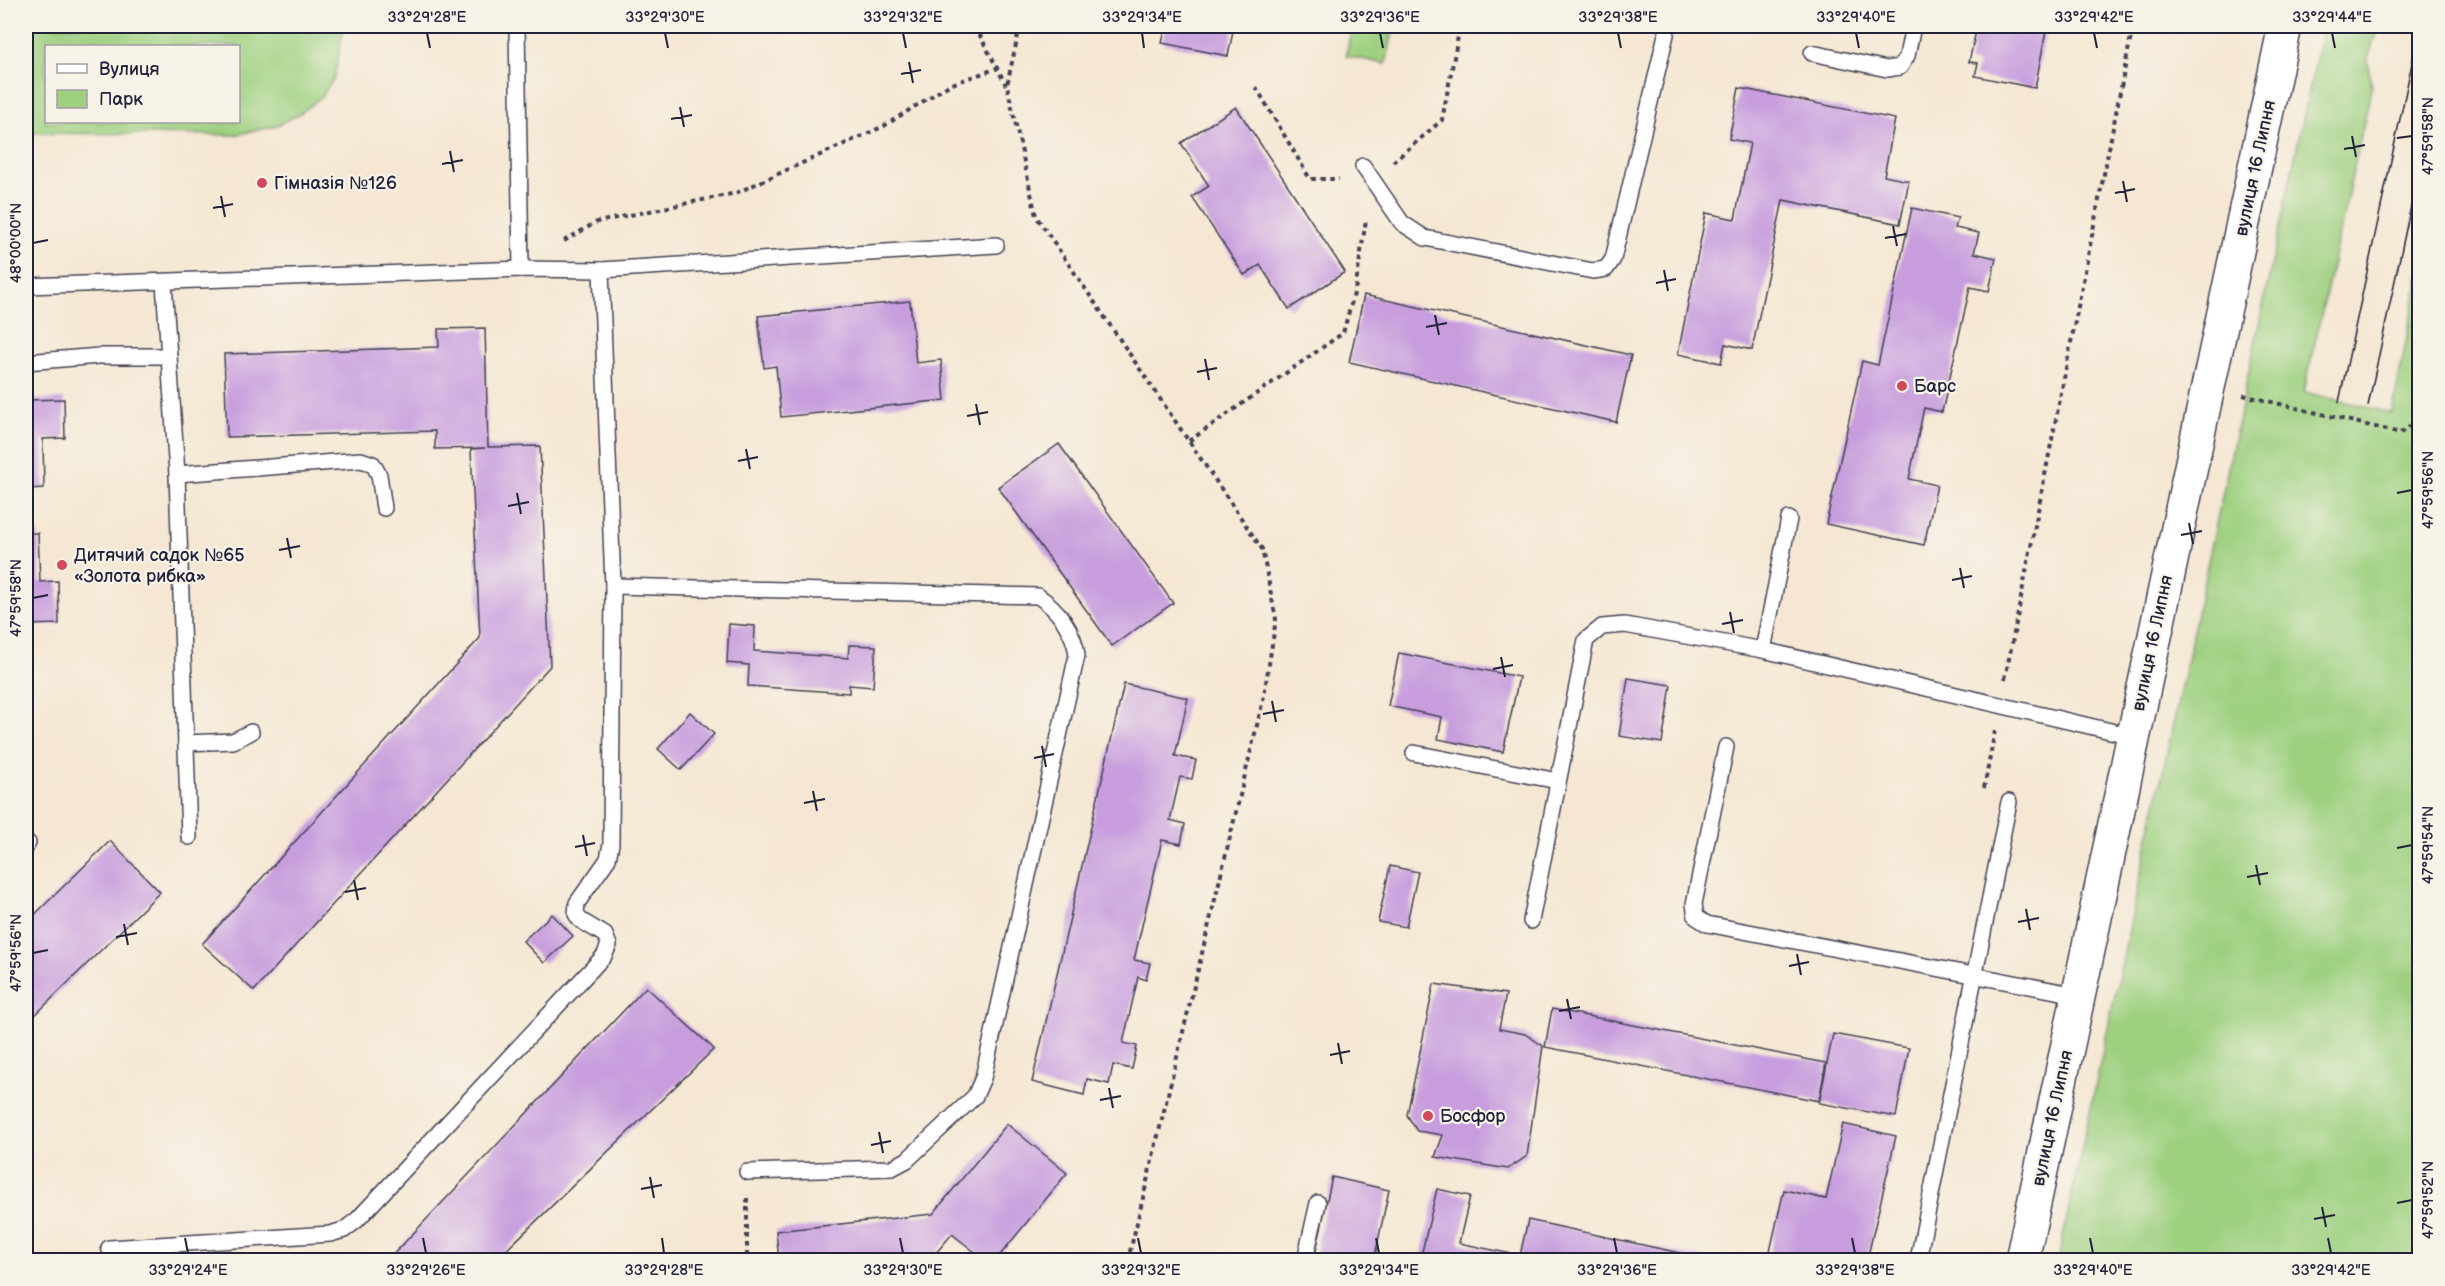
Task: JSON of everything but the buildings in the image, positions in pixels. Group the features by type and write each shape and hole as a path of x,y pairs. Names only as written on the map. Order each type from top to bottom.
{"street":[{"name":"вулиця 16 Липня","path":"2022,1260 2285,26"}],"lane":[{"path":"517,26 521,269"},
{"path":"1363,166 1401,223 1425,238 1593,271 1606,270 1613,259 1668,26"},
{"path":"1812,53 1887,69 1900,67 1907,56 1913,26"},
{"path":"26,286 521,269 602,270 996,245"},
{"path":"109,1248 330,1234 344,1230 357,1220 604,956 609,945 605,935 580,920 576,914 577,903 608,859 611,844 613,586 602,270"},
{"path":"164,283 177,474 189,837"},
{"path":"26,362 99,356 169,356"},
{"path":"177,474 361,460 373,464 379,476 384,508"},
{"path":"1763,650 1789,519"},
{"path":"613,586 1038,596 1052,605 1075,639 1077,654 983,1078 975,1096 907,1160 892,1167 747,1172"},
{"path":"1531,921 1586,640 1602,627 1625,625 1763,650 2133,735"},
{"path":"186,743 233,741 250,732"},
{"path":"1726,747 1694,904 1696,917 1707,924 2077,995"},
{"path":"1414,753 1558,781"},
{"path":"1918,1260 1972,975 2009,802"},
{"path":"1305,1260 1318,1203"}],"path":[{"path":"975,26 1006,85 1036,216 1262,549 1276,619 1264,696 1128,1260"},
{"path":"1006,85 1020,26"},
{"path":"1189,441 1343,333 1355,290 1373,180 1442,120 1460,26"},
{"path":"1982,796 2133,26"},
{"path":"543,269 554,247 597,222 736,193 884,126 950,85 998,68"},
{"path":"1256,87 1310,179 1373,180"},
{"path":"2208,385 2300,411 2400,433 2420,420"},
{"path":"747,1172 747,1260"}],"green space":[{"path":"26,26 342,26 343,32 334,79 321,97 299,114 276,126 234,135 26,133"},
{"path":"1352,26 1394,26 1386,64 1346,56"},
{"path":"2323,26 2379,26 2367,60 2372,86 2304,392 2392,413 2419,276 2419,1260 2058,1260"}],"tram line":[{"path":"2339,402 2420,26"},
{"path":"2368,406 2420,164"}],"place":[{"name":"Гімназія №126","path":"262,183"},
{"name":"Барс","path":"1902,386"},
{"name":"Дитячий садок №65 «Золота рибка»","path":"62,565"},
{"name":"Босфор","path":"1428,1116"}]}
